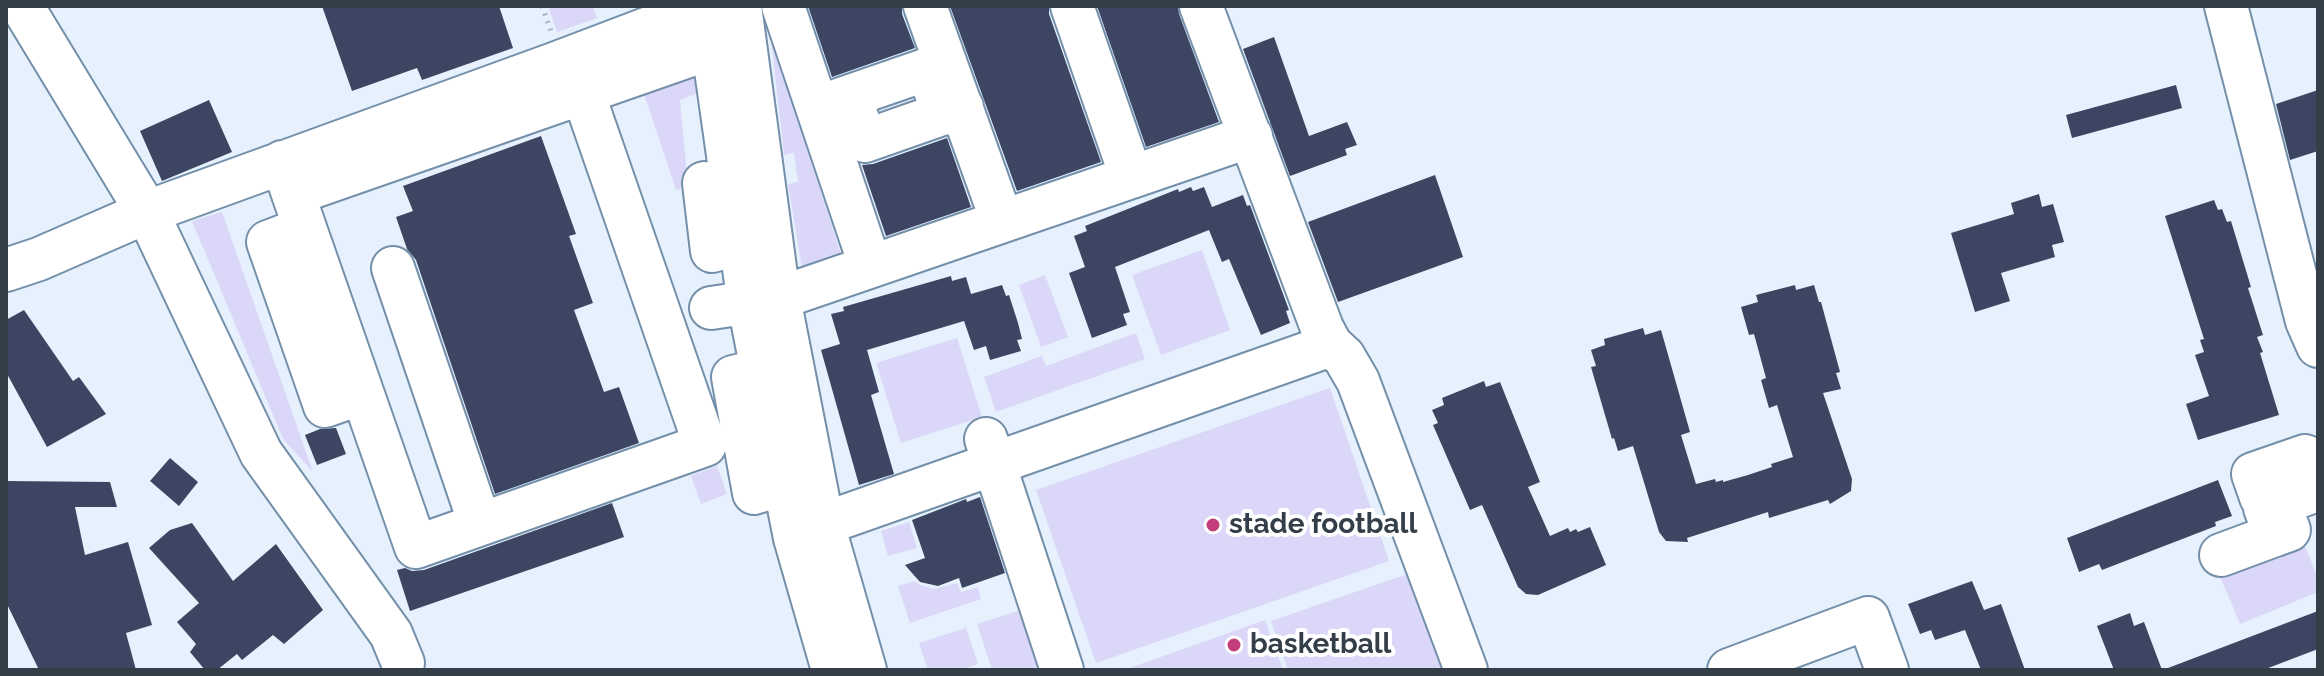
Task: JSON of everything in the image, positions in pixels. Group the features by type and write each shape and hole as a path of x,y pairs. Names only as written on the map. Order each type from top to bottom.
{"street":[{"path":"22,6 147,212 261,453 391,634 396,668"},
{"path":"362,393 325,406 268,242 293,195 707,6 746,303 784,484 841,586 865,670"},
{"path":"740,6 746,303 809,531 833,670"},
{"path":"783,6 834,102 865,141 953,111"},
{"path":"925,6 953,111 1002,221"},
{"path":"1072,6 1131,176"},
{"path":"1201,6 1322,328 1358,381 1466,670"},
{"path":"2226,6 2307,321 2318,346"},
{"path":"6,270 147,212 293,195 697,53"},
{"path":"323,281 343,274 413,478 368,466 399,553 705,445 642,265 667,256 625,137 601,145 583,93"},
{"path":"834,102 870,265"},
{"path":"746,303 870,265 1251,136"},
{"path":"293,195 390,472"},
{"path":"393,268 480,524"},
{"path":"809,531 922,490 913,466 990,451 1038,418 1048,446 1115,422 1105,395 1226,354 1235,381 1331,345"},
{"path":"990,451 1062,670"},
{"path":"2221,555 2279,500"},
{"path":"841,586 862,578 890,670"},
{"path":"1729,670 1820,654 1868,618 1887,670"}],"shaded area":[{"path":"593,6 597,18 557,32 549,9"},
{"path":"771,38 841,254 802,268 788,184 798,182 794,153 784,155"},
{"path":"696,75 698,93 680,100 688,186 676,190 644,94"},
{"path":"222,212 313,472 283,439 192,221"},
{"path":"1202,250 1230,330 1161,355 1132,275"},
{"path":"1045,275 1068,337 1041,347 1019,285"},
{"path":"1136,333 1145,359 996,412 984,377 1042,356 1046,366"},
{"path":"957,338 982,417 901,443 876,363"},
{"name":"stade football","path":"1330,388 1389,561 1096,663 1036,490"},
{"path":"717,466 727,494 701,504 691,476"},
{"path":"909,522 917,548 888,556 881,531"},
{"path":"2303,542 2318,578 2318,592 2240,624 2220,576"},
{"path":"1410,573 1451,670 1288,670 1271,621"},
{"path":"915,581 934,589 957,583 961,592 978,587 981,599 910,623 898,586"},
{"path":"1024,609 1042,665 1026,670 992,670 977,624"},
{"name":"basketball","path":"1265,620 1283,670 1124,670"},
{"path":"966,628 978,664 960,670 928,670 919,643"}],"building":[{"path":"322,6 499,6 513,48 422,80 417,68 352,91"},
{"path":"808,6 902,6 915,48 832,77"},
{"path":"950,6 1049,6 1049,14 1101,162 1017,191"},
{"path":"1097,6 1178,6 1219,122 1146,147"},
{"path":"1274,37 1309,136 1347,122 1357,145 1345,149 1347,155 1290,176 1243,49"},
{"path":"2176,85 2182,108 2072,138 2066,115"},
{"path":"2318,90 2318,151 2290,160 2276,104"},
{"path":"209,100 232,152 162,181 140,131"},
{"path":"541,136 576,234 569,236 593,303 574,310 604,392 619,387 639,443 495,494 416,260 407,249 396,217 413,211 403,186"},
{"path":"947,138 971,207 886,236 862,165"},
{"path":"1435,175 1463,257 1338,302 1308,222"},
{"path":"1191,187 1193,191 1204,187 1212,207 1243,195 1247,206 1250,205 1289,310 1286,311 1290,323 1261,335 1229,259 1222,262 1209,230 1115,267 1130,312 1123,314 1127,325 1092,338 1069,273 1085,267 1074,236 1087,231 1085,226 1178,189 1179,192"},
{"path":"2039,194 2042,207 2053,204 2064,242 2052,245 2055,257 2001,273 2010,301 1975,312 1951,233 2014,214 2011,203"},
{"path":"2214,200 2227,222 2231,221 2251,287 2248,288 2263,335 2257,337 2263,352 2260,353 2279,415 2198,440 2186,404 2209,396 2195,355 2204,352 2200,340 2204,339 2165,216"},
{"path":"951,276 952,281 966,277 971,294 1002,285 1006,296 1009,295 1018,323 1022,339 1017,340 1021,351 990,360 986,346 974,350 964,321 867,350 879,392 871,395 894,474 859,485 821,350 840,344 831,314 844,311 843,307"},
{"path":"1795,285 1796,290 1814,285 1821,302 1840,372 1836,373 1841,389 1823,393 1852,479 1851,491 1830,504 1828,500 1769,518 1768,512 1687,538 1688,542 1666,541 1659,532 1633,446 1618,451 1612,439 1591,367 1596,366 1591,350 1605,345 1604,339 1643,328 1645,335 1661,330 1690,432 1681,435 1696,484 1715,479 1716,482 1723,482 1748,475 1793,457 1777,405 1769,408 1761,380 1766,378 1754,334 1749,335 1741,307 1758,302 1756,295"},
{"path":"24,310 73,381 79,377 106,414 47,447 6,372 6,320"},
{"path":"1484,381 1486,387 1500,382 1540,482 1528,487 1550,536 1568,528 1570,532 1576,529 1578,532 1590,527 1606,565 1538,595 1526,594 1518,587 1482,505 1470,510 1433,425 1438,423 1432,410 1444,405 1442,398"},
{"path":"336,428 346,454 317,465 305,435 320,429"},
{"path":"170,458 198,482 179,506 150,481"},
{"path":"2218,480 2232,516 2215,522 2216,526 2102,570 2099,564 2079,572 2067,538"},
{"path":"6,481 110,482 117,507 75,507 85,555 128,542 152,625 126,633 136,670 39,670 6,602"},
{"path":"980,497 1005,573 962,588 959,578 938,586 920,582 905,565 925,558 912,520 966,499 967,502"},
{"path":"612,503 624,537 410,611 397,570 424,570"},
{"path":"192,523 233,581 276,544 323,610 284,644 273,635 242,660 237,654 217,670 205,670 190,652 196,644 177,622 199,603 149,548 170,530"},
{"path":"1972,581 1984,610 2001,604 2025,670 1981,670 1965,630 1935,640 1931,630 1920,634 1908,604"},
{"path":"2318,611 2318,649 2263,670 2168,668"},
{"path":"2130,613 2134,626 2144,622 2162,670 2114,670 2097,626"}],"place":[{"name":"stade football","path":"1213,525"},
{"name":"basketball","path":"1234,645"}]}
